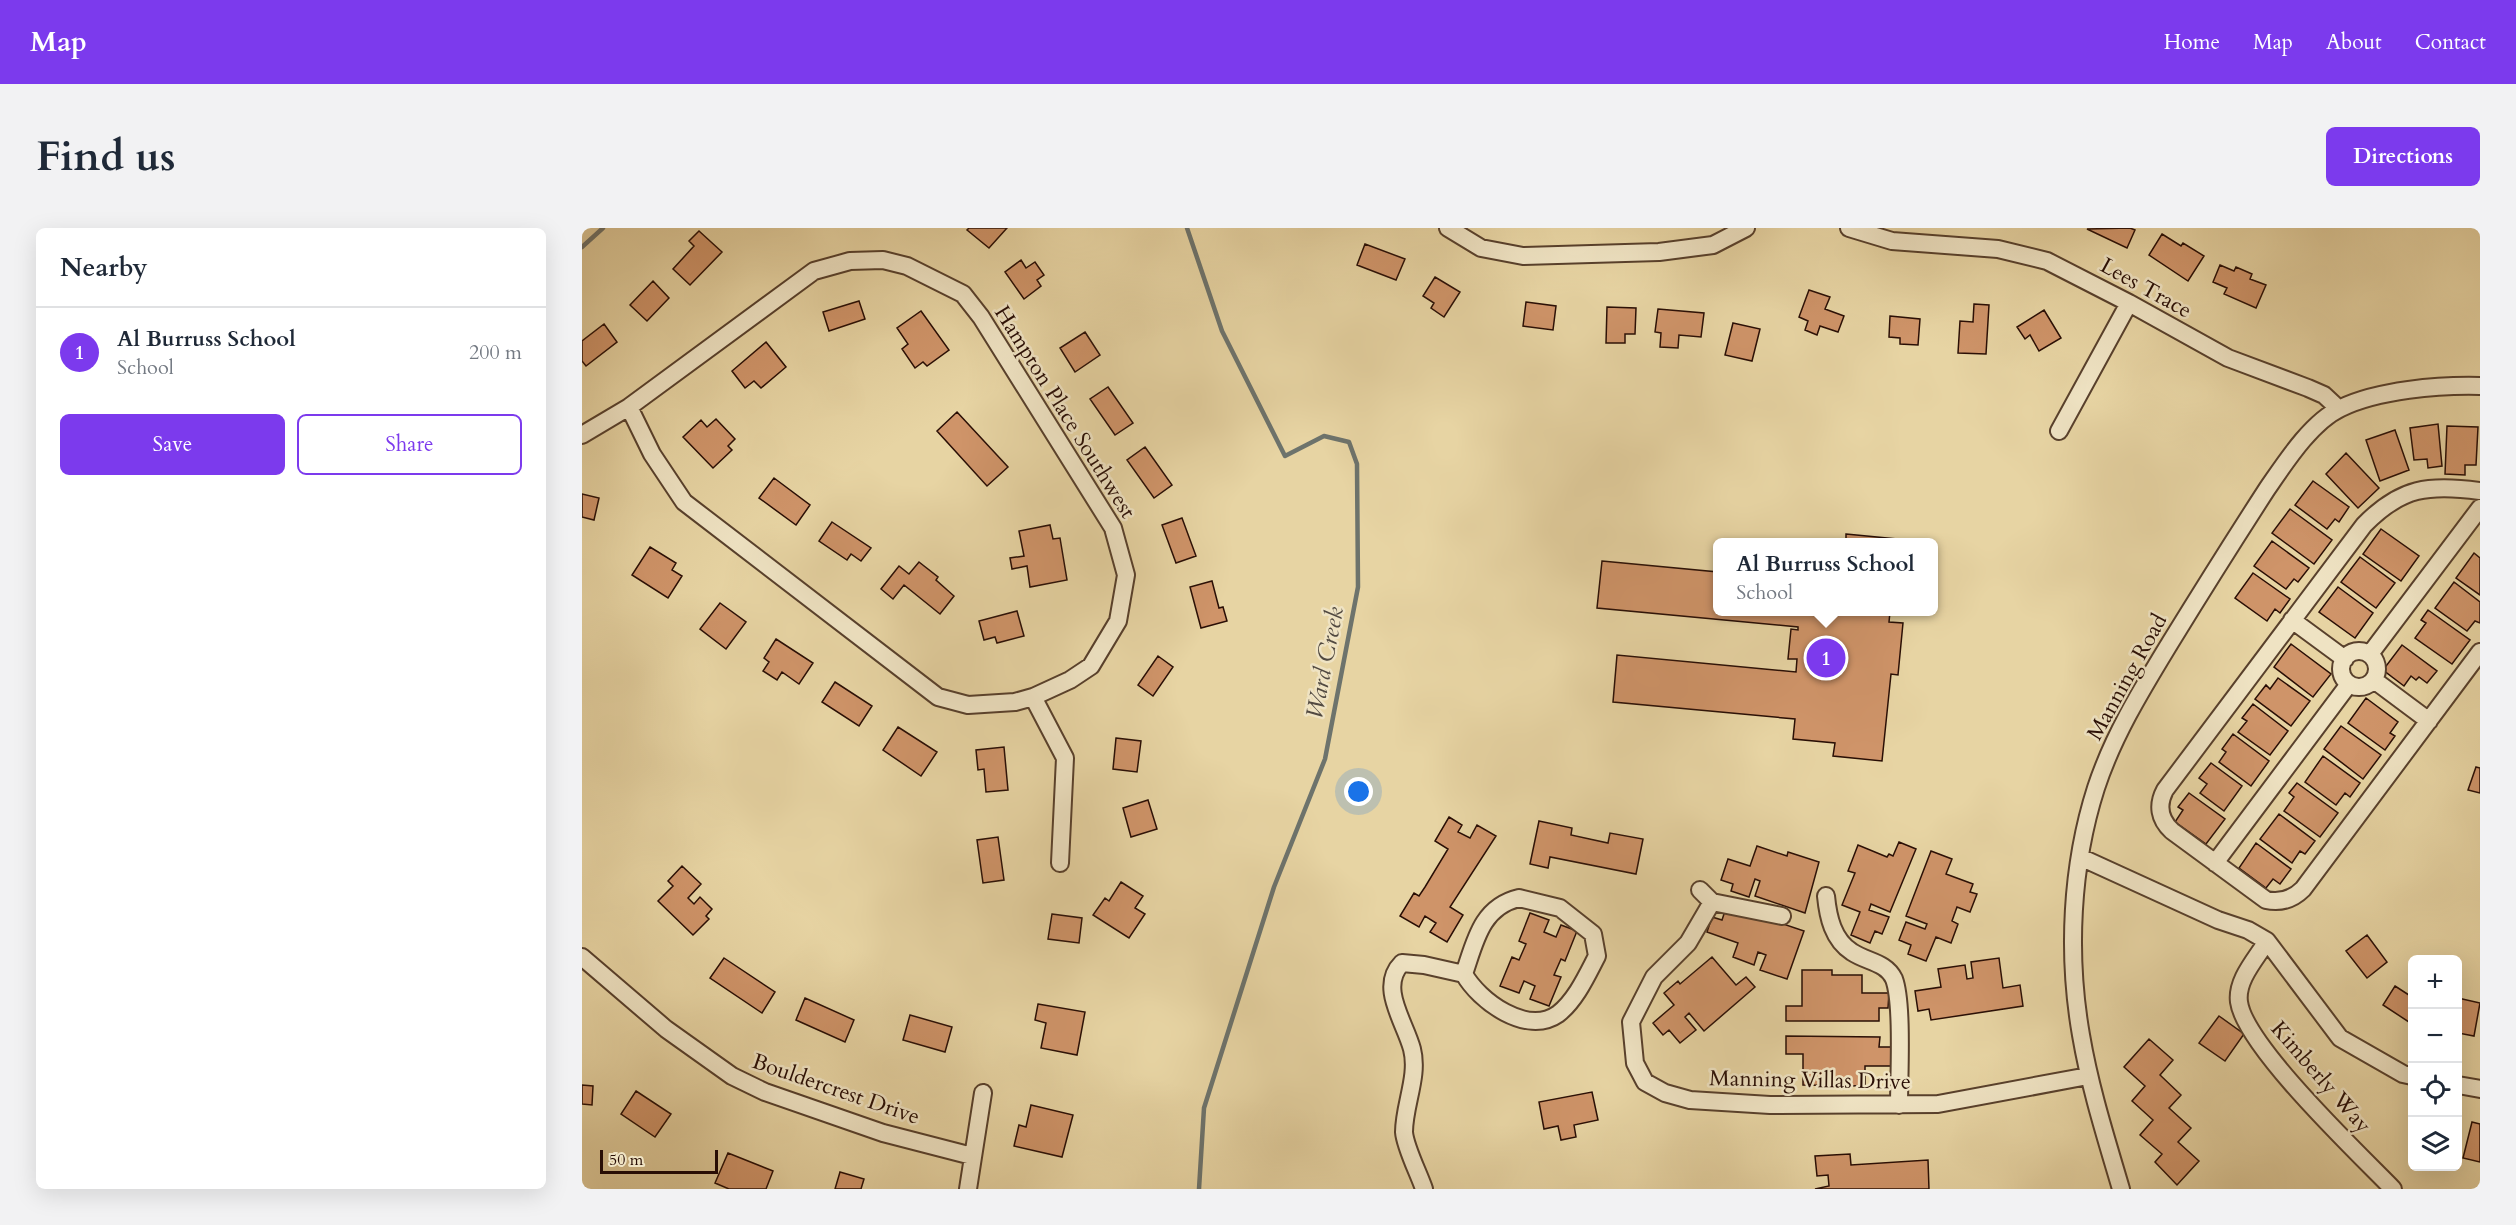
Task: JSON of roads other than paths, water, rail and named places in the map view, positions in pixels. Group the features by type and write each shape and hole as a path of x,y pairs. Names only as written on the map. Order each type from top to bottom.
{"street":[{"path":"1448,228 1481,248 1523,256 1659,252 1713,245 1746,228"},
{"name":"Lees Trace","path":"1849,228 1892,241 1998,249 2047,261 2072,272 2228,358 2324,395 2340,409"},
{"name":"Hampton Place Southwest","path":"582,435 629,407 814,271 850,261 883,260 907,266 963,294 981,317 1113,528 1126,575 1118,621 1091,666 1070,680 1033,697 1015,702 968,705 938,697 684,502 651,454 629,407"},
{"path":"2059,431 2129,303"},
{"name":"Manning Road","path":"2121,1189 2088,1076 2080,1034 2074,970 2075,899 2084,830 2096,786 2114,743 2141,690 2286,461 2318,426 2340,409 2413,388 2480,386"},
{"path":"2480,490 2449,487 2425,488 2404,495 2384,506 2364,525 2161,798 2161,813 2168,827 2266,900 2282,901 2295,896 2303,889 2480,652"},
{"path":"2370,654 2480,508"},
{"path":"2292,620 2345,658"},
{"path":"2360,651 2370,654 2377,663 2378,670 2374,680 2359,688 2349,684 2341,669 2345,658 2353,652 2360,651"},
{"path":"2374,680 2429,721"},
{"path":"2215,863 2349,684"},
{"path":"1033,697 1065,758 1060,863"},
{"path":"2080,857 2218,920 2248,930 2267,941"},
{"name":"Manning Villas Drive","path":"1782,916 1706,896 1688,944 1654,977 1631,1022 1635,1063 1645,1082 1665,1093 1690,1100 1770,1105 1899,1105 1938,1104 2088,1076"},
{"path":"1826,896 1828,915 1836,935 1851,952 1886,968 1894,980 1898,1013 1899,1105"},
{"path":"1424,1189 1404,1134 1413,1056 1393,994 1394,971 1402,963 1424,965 1464,974 1482,998 1514,1016 1532,1020 1551,1018 1560,1012 1574,996 1597,956 1593,934 1560,908 1535,900 1519,898 1509,900 1490,912 1482,924 1464,974"},
{"name":"Kimberly Way","path":"2392,1189 2324,1117 2256,1039 2239,1004 2239,993 2247,971 2267,941 2340,1038 2408,1075"},
{"name":"Bouldercrest Drive","path":"582,957 666,1029 732,1076 765,1092 883,1133 972,1156"},
{"path":"2462,1086 2480,1089"},
{"path":"968,1189 983,1093"}],"waterway":[{"path":"582,247 603,228"},
{"name":"Ward Creek","path":"1187,228 1222,331 1285,456 1324,436 1349,442 1357,464 1358,587 1325,759 1274,887 1204,1108 1199,1189"}],"place":[{"name":"Al Burruss School","path":"1826,658"}]}
